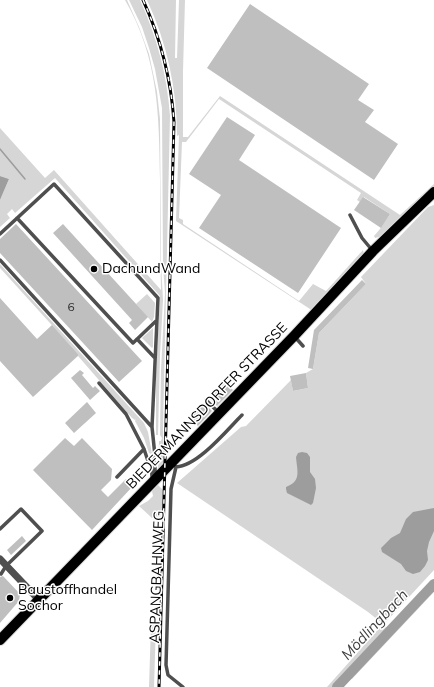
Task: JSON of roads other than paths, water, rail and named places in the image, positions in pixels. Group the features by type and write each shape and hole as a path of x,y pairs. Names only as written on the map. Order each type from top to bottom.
{"main road":[{"name":"BIEDERMANNSDORFER STRASSE","path":"0,640 154,480 174,465 220,413 373,251 434,192"}],"street":[{"path":"153,465 154,480"},
{"path":"0,559 39,600"}],"lane":[{"path":"0,234 54,184 158,298 152,427 156,456 153,465 148,461 144,449 126,414 99,383"},
{"path":"350,215 362,238 373,251"},
{"path":"17,218 133,343 156,321"},
{"path":"0,260 152,427"},
{"path":"294,336 303,346"},
{"path":"137,339 155,358"},
{"path":"206,400 220,413"},
{"path":"174,465 182,466 207,451 242,415"},
{"path":"117,477 144,449"},
{"name":"ASPANGBAHNWEG","path":"174,465 171,489 166,665 168,675 184,687"},
{"path":"0,529 21,509 42,531 6,566 1,574"}],"waterway":[{"path":"0,149 25,179"},
{"name":"Mödlingbach","path":"337,687 434,584"}],"railway":[{"path":"143,0 155,29 168,75 174,122 159,687"}],"place":[{"name":"DachundWand","path":"94,269"},
{"name":"Baustoffhandel Sochor","path":"10,598"}]}
